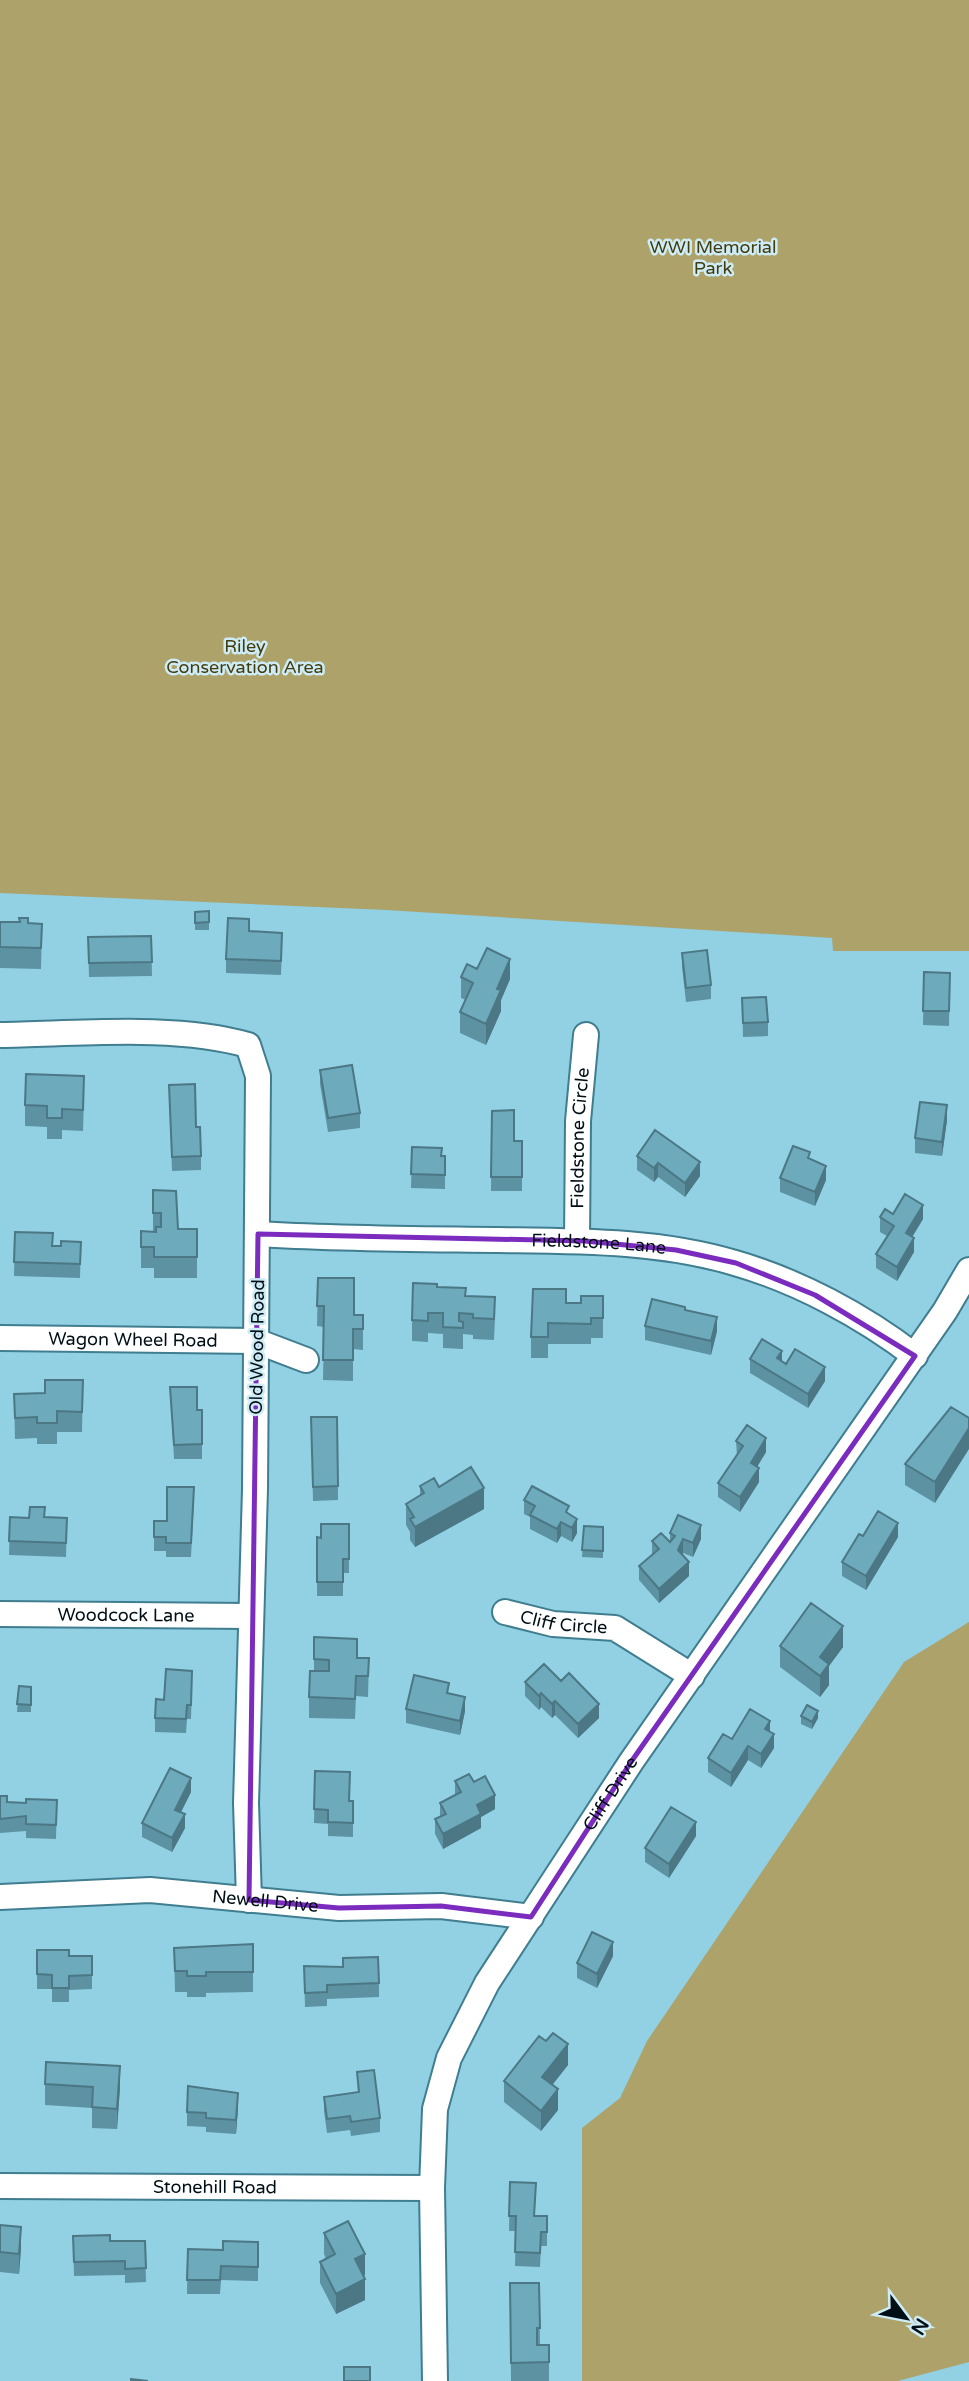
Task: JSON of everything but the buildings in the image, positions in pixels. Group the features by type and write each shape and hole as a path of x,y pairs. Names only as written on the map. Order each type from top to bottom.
{"street":[{"name":"Old Wood Road","path":"0,1035 170,1034 222,1037 248,1045 258,1076 258,1234 246,1803 249,1900"},
{"name":"Fieldstone Circle","path":"577,1241 578,1121 586,1035"},
{"name":"Fieldstone Lane","path":"258,1234 335,1239 577,1241 677,1250 736,1263 815,1295 890,1337 915,1356"},
{"name":"Cliff Drive","path":"435,2381 432,2188 435,2109 449,2058 487,1983 631,1762 915,1356 969,1270"},
{"name":"Wagon Wheel Road","path":"0,1338 256,1341 306,1360"},
{"name":"Cliff Circle","path":"505,1612 553,1624 615,1628 692,1676"},
{"name":"Woodcock Lane","path":"0,1614 251,1616"},
{"name":"Newell Drive","path":"0,1897 150,1890 339,1908 441,1906 531,1917"},
{"name":"Stonehill Road","path":"0,2186 432,2188"}],"highlighted area":[{"path":"258,1234 585,1241 676,1250 736,1263 815,1295 915,1356 631,1762 531,1917 441,1906 339,1908 249,1900"}],"green space":[{"path":"0,0 969,0 969,951 833,951 832,938 386,910 0,893"},
{"path":"969,1622 969,2362 898,2381 582,2381 582,2128 620,2098 647,2041 904,1662"}],"park label":[{"name":"WWI Memorial Park","path":"713,257"},
{"name":"Riley Conservation Area","path":"245,656"}]}
